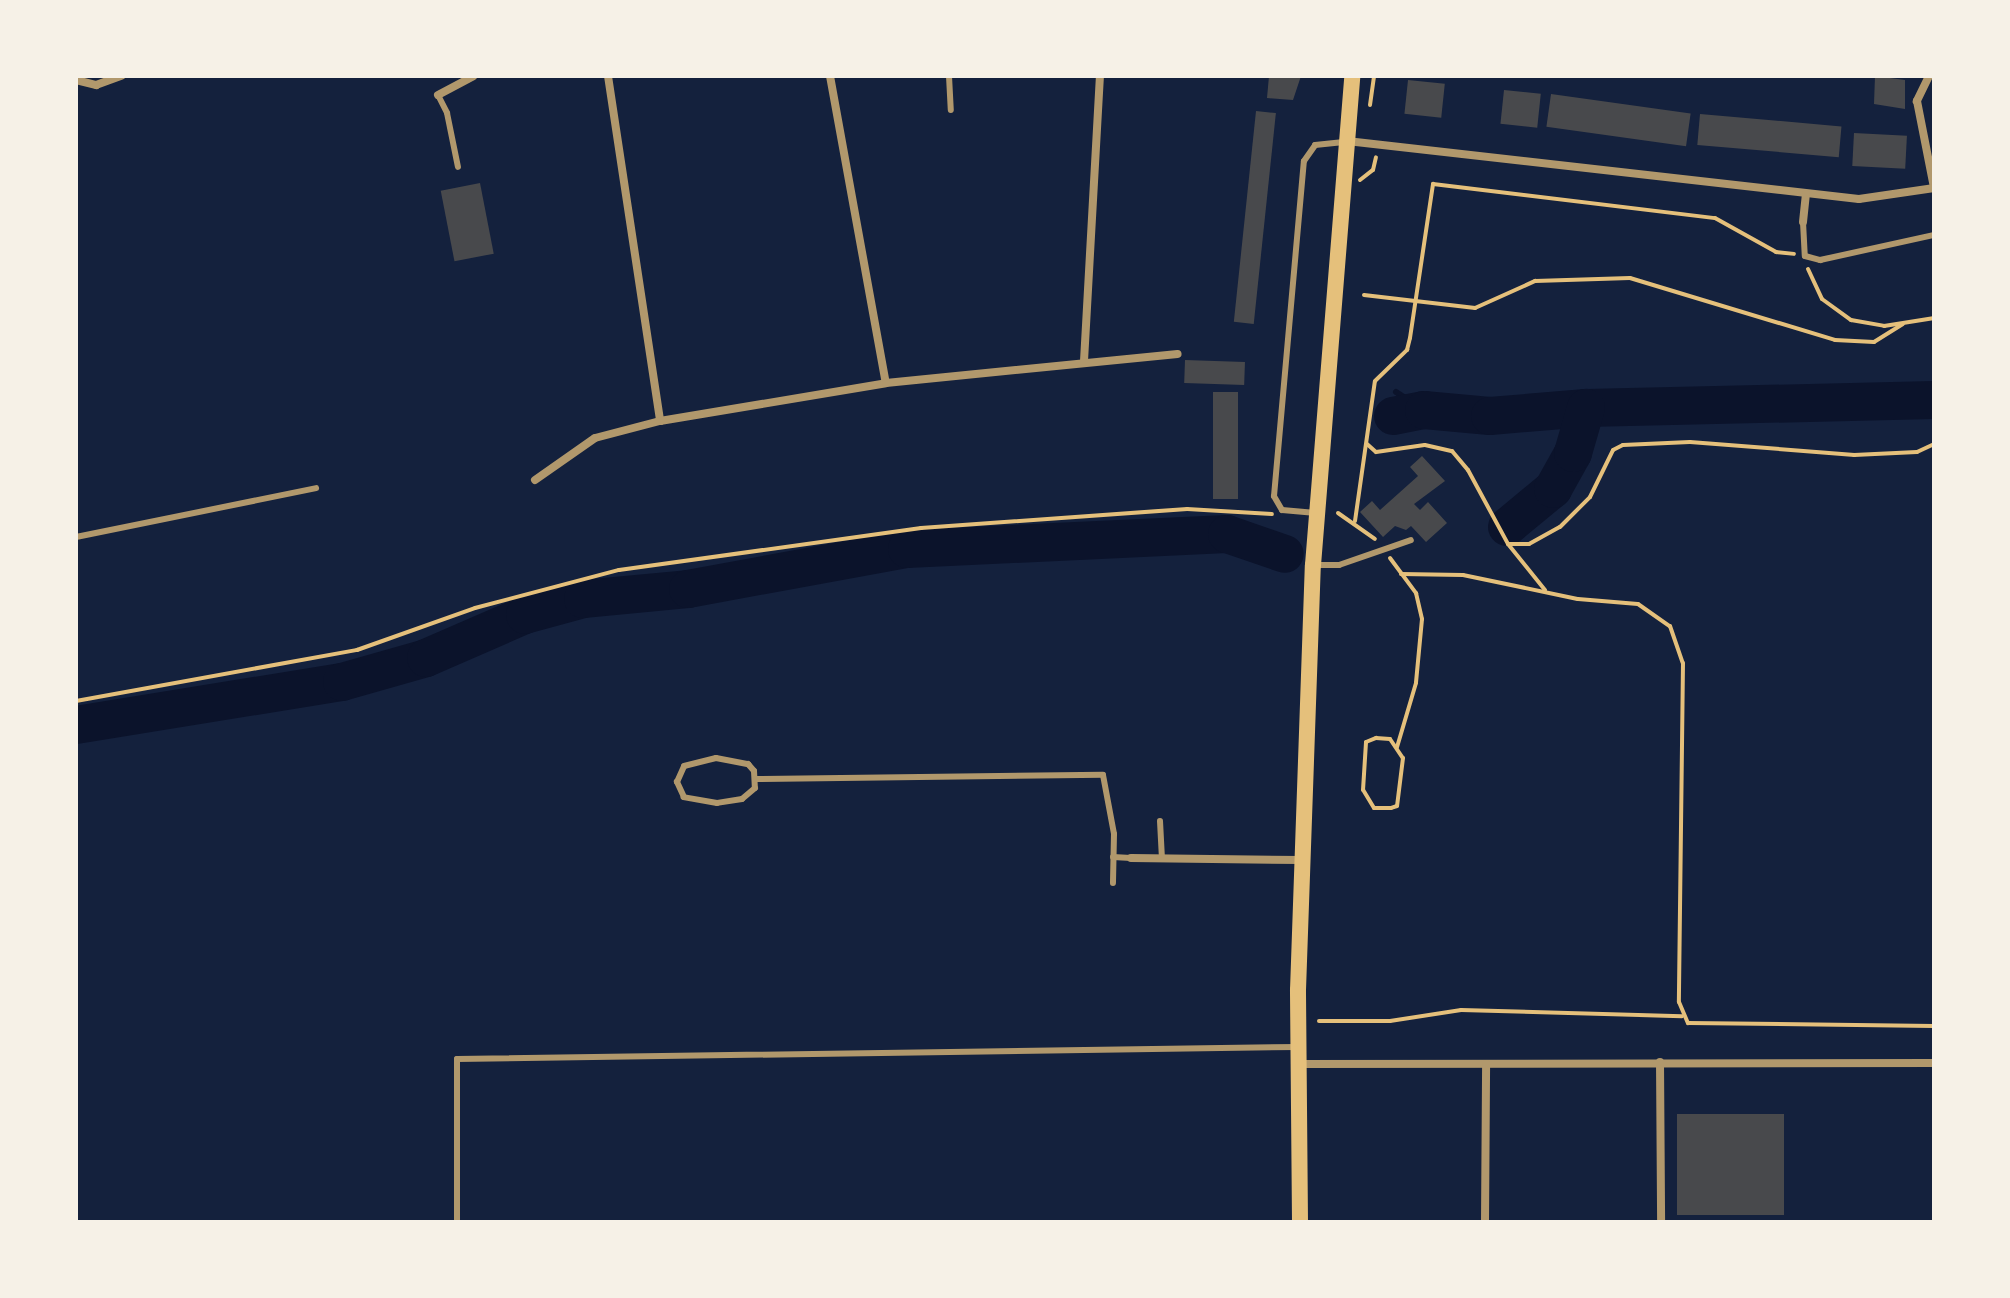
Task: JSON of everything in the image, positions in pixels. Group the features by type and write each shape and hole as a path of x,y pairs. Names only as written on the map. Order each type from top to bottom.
{"main road":[{"path":"1300,1222 1297,1064 1301,860 1313,565 1344,142 1352,76"}],"street":[{"path":"80,82 121,76"},
{"path":"438,95 473,76"},
{"path":"608,76 660,421"},
{"path":"830,76 886,383"},
{"path":"1084,361 1100,76"},
{"path":"1344,142 1873,200 1934,188 1917,101 1929,76"},
{"path":"1803,222 1806,194"},
{"path":"535,480 595,438 660,421 886,383 1178,354"},
{"path":"1131,858 1301,860"},
{"path":"1660,1062 1661,1222"},
{"path":"1297,1064 1934,1063"},
{"path":"1485,1222 1486,1064"}],"lane":[{"path":"949,76 951,110"},
{"path":"438,95 447,113 458,167"},
{"path":"1318,513 1282,510 1274,496 1304,161 1315,145 1344,142"},
{"path":"1803,222 1805,256 1838,259 1934,235"},
{"path":"76,537 316,488"},
{"path":"1313,565 1339,565 1386,552 1411,540"},
{"path":"716,758 741,759 756,779 742,799 717,803 692,802 677,782 691,761 716,758"},
{"path":"756,779 1103,775 1113,883"},
{"path":"1160,821 1162,858"},
{"path":"1113,857 1131,858"},
{"path":"457,1222 457,1059 1298,1047"}],"path":[{"path":"1370,105 1374,76"},
{"path":"1358,181 1373,170"},
{"path":"1355,521 1375,381 1407,350 1428,193 1437,182 1715,218 1776,252 1805,256 1813,286 1835,311 1866,324 1934,318"},
{"path":"1364,295 1475,308 1535,281 1630,278 1835,340 1874,342 1903,323"},
{"path":"1508,544 1529,544 1560,527 1590,497 1613,450 1623,445 1690,442 1854,455 1917,452 1934,444"},
{"path":"1367,444 1376,452 1425,445 1452,451 1468,470 1508,544 1546,591"},
{"path":"76,701 357,650 475,608 619,570 921,528 1187,509 1268,516 1282,510"},
{"path":"1338,513 1355,521 1386,552 1416,593 1422,619 1416,683 1397,747 1403,758 1397,806 1374,808 1363,790 1366,742 1385,737 1397,747"},
{"path":"1401,574 1463,575 1650,609 1670,626 1682,650 1682,1016"},
{"path":"1319,1021 1390,1021 1461,1010 1682,1016 1695,1025 1934,1026"}],"building":[{"path":"1269,76 1301,76 1293,100 1267,98"},
{"path":"1875,76 1905,80 1905,109 1874,104"},
{"path":"1408,80 1445,84 1441,118 1404,114"},
{"path":"1504,90 1541,94 1537,128 1500,124"},
{"path":"1551,94 1691,114 1686,146 1546,127"},
{"path":"1256,111 1276,113 1254,324 1234,322"},
{"path":"1700,114 1841,126 1839,157 1697,145"},
{"path":"1854,133 1907,136 1905,169 1852,166"},
{"path":"480,183 494,254 454,261 441,191"},
{"path":"1185,360 1245,362 1244,385 1184,383"},
{"path":"1213,392 1238,392 1238,499 1213,499"},
{"path":"1422,456 1445,481 1414,504 1420,510 1428,502 1447,523 1426,542 1411,526 1406,530 1395,526 1383,537 1360,512 1372,501 1380,510 1418,476 1410,467"},
{"path":"1677,1114 1784,1114 1784,1215 1677,1215"}],"waterway":[{"path":"1396,392 1424,410"},
{"path":"1393,416 1424,410 1490,416 1586,408 1934,400"},
{"path":"1507,527 1553,489 1573,453 1586,408"},
{"path":"76,725 342,682 426,658 525,615 583,599 688,589 907,549 1227,534 1285,554"}]}
